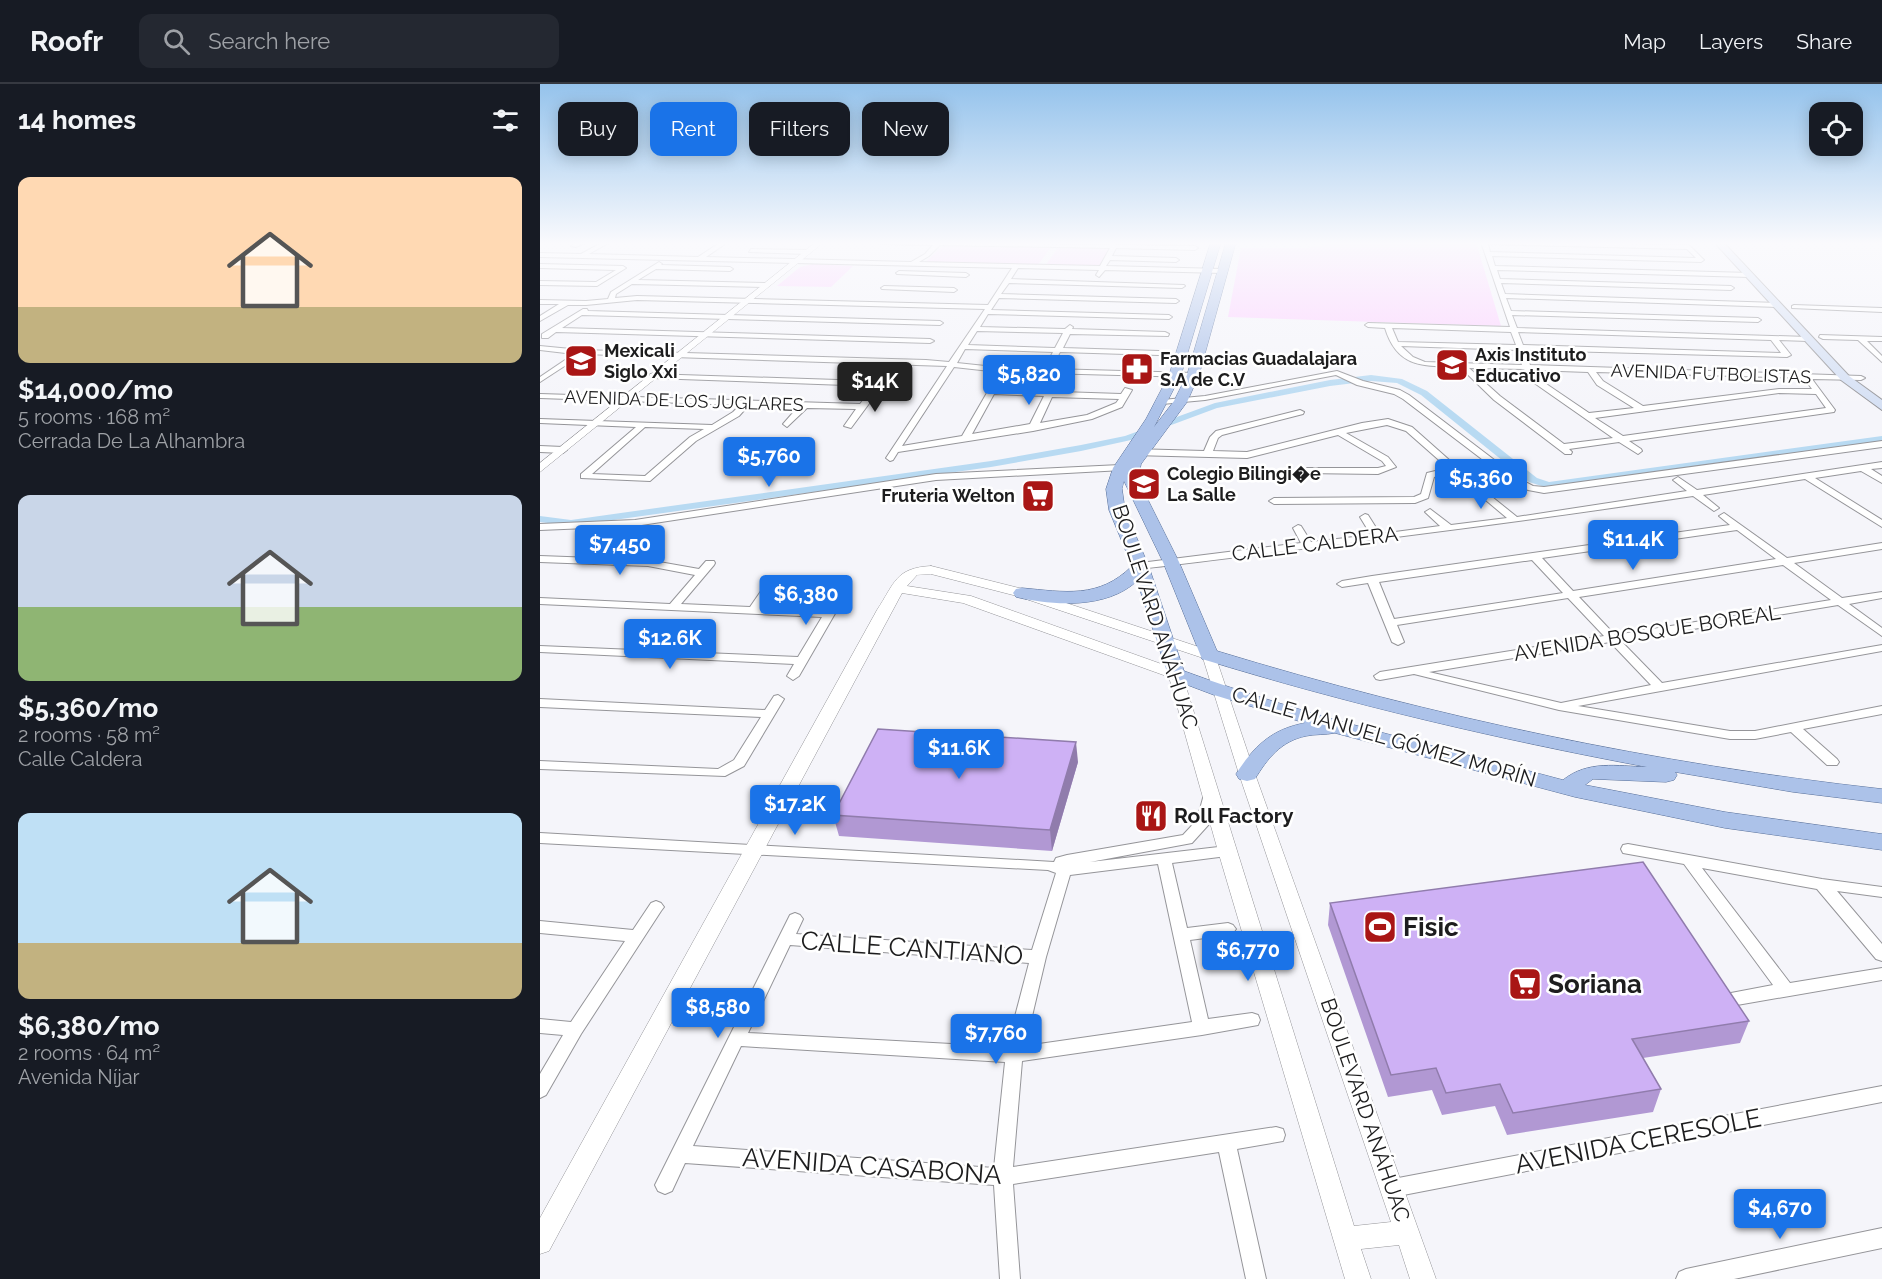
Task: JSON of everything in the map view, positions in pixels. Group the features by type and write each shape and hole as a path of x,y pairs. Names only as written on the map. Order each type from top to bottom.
{"main road":[{"name":"BOULEVARD ANÁHUAC","path":"1172,405 1175,375 1198,298"},
{"name":"BOULEVARD ANÁHUAC","path":"1176,674 1141,566 1117,510 1114,489 1120,468 1172,405 1193,375 1215,298"},
{"path":"1778,298 1808,339 1845,378 1882,406"},
{"path":"1780,298 1794,307 1861,378 1882,396"},
{"name":"BOULEVARD ANÁHUAC","path":"1138,447 1131,470 1132,486 1171,562 1209,655"},
{"path":"1022,593 1068,596 1098,594 1120,586 1141,566"},
{"name":"CALLE MANUEL GÓMEZ MORÍN","path":"1209,655 1322,688 1448,720 1554,743 1755,780 1882,796"},
{"name":"CALLE MANUEL GÓMEZ MORÍN","path":"1176,674 1221,692 1345,729 1567,788 1725,820 1882,842"},
{"path":"1247,774 1257,756 1281,738 1295,732 1312,729 1345,729"},
{"path":"1567,788 1583,775 1608,771 1755,780"}],"street":[{"path":"540,302 566,303 637,298 748,300 942,305 1078,315 1169,317"},
{"path":"540,468 751,298"},
{"path":"869,304 875,298"},
{"path":"942,305 948,298"},
{"path":"991,392 1127,393 1115,408 1099,414 1034,428 965,438 893,454 997,298"},
{"path":"1050,298 1176,301"},
{"path":"1505,298 1527,368 1537,382 1638,451"},
{"path":"1557,298 1743,304 1769,298"},
{"path":"1046,372 1087,299"},
{"path":"1155,317 1162,301"},
{"path":"540,319 566,303"},
{"path":"1510,313 1758,320 1743,304"},
{"path":"1794,307 1882,309"},
{"path":"545,336 583,312 940,323"},
{"path":"914,341 928,323"},
{"path":"1368,325 1808,339"},
{"path":"1388,326 1394,344 1779,356 1786,354 1773,338"},
{"path":"976,329 1165,334"},
{"path":"554,330 930,341"},
{"path":"1142,352 1149,334"},
{"path":"1823,337 1882,339"},
{"path":"1860,338 1882,360"},
{"name":"AVENIDA FUTBOLISTAS","path":"1394,344 1417,361 1463,366 1861,378"},
{"path":"964,347 1159,353"},
{"path":"540,348 581,352 952,364 1046,372 1193,375"},
{"path":"540,380 581,352"},
{"path":"1463,366 1489,392 1571,454"},
{"path":"965,438 1004,370"},
{"path":"1591,370 1600,383 1640,408"},
{"path":"1172,405 1337,373 1406,397 1515,480 1540,490 1882,444"},
{"path":"653,376 898,384"},
{"path":"1564,447 1831,410 1806,377"},
{"path":"848,426 879,384"},
{"path":"1588,416 1779,391 1818,392"},
{"path":"1034,428 1048,394"},
{"name":"AVENIDA DE LOS JUGLARES","path":"540,396 863,407"},
{"path":"643,425 584,476 647,479 693,439 736,414 746,403"},
{"path":"787,424 805,405"},
{"path":"1207,454 1218,433 1300,412"},
{"path":"540,422 711,428"},
{"path":"1138,447 1207,454 1247,454 1381,422 1398,424 1409,429 1515,520"},
{"path":"1306,471 1378,471 1392,467 1385,459 1339,432"},
{"path":"540,449 563,450"},
{"name":"CALLE CALDERA","path":"1141,566 1515,520 1882,465"},
{"path":"540,527 635,523 895,482 998,472 1120,468"},
{"path":"1862,468 1882,480"},
{"path":"1274,501 1416,500 1425,496 1430,475 1460,474"},
{"path":"1806,476 1880,521"},
{"path":"1678,480 1714,508"},
{"path":"1430,512 1447,527"},
{"path":"1724,516 1882,633"},
{"path":"1365,517 1377,536"},
{"path":"1342,584 1739,527"},
{"path":"1298,528 1308,546"},
{"path":"1389,623 1882,546"},
{"path":"1533,555 1659,687"},
{"path":"540,559 648,563 702,573"},
{"path":"673,607 710,563"},
{"name":"CALLE MANUEL GÓMEZ MORÍN","path":"897,588 910,573 923,569 1022,593 1209,655"},
{"path":"1372,579 1398,642"},
{"path":"753,610 774,580"},
{"path":"980,604 998,586"},
{"path":"540,1242 897,588"},
{"name":"CALLE MANUEL GÓMEZ MORÍN","path":"897,588 946,594 980,604 1176,674"},
{"path":"793,676 843,591"},
{"name":"AVENIDA BOSQUE BOREAL","path":"1380,676 1882,595"},
{"path":"540,601 831,614"},
{"path":"1559,706 1882,648"},
{"path":"540,649 802,661"},
{"name":"BOULEVARD ANÁHUAC","path":"1209,655 1247,774 1423,1279"},
{"path":"1412,671 1559,706 1730,735 1755,735 1879,714"},
{"name":"BOULEVARD ANÁHUAC","path":"1176,674 1227,850 1358,1279"},
{"path":"540,765 709,774 727,771 739,763 778,699"},
{"path":"540,703 769,714"},
{"path":"1794,728 1832,762"},
{"path":"1060,865 1187,839 1204,822 1211,794"},
{"path":"540,838 1060,865 1164,859 1227,850"},
{"path":"1628,849 1822,884 1882,892"},
{"path":"1164,859 1202,1028"},
{"path":"1689,861 1785,989"},
{"path":"1010,1279 1003,1177 1014,1055 1060,865"},
{"path":"1822,884 1882,955"},
{"path":"540,1090 575,1029 656,907"},
{"path":"665,1185 795,919"},
{"path":"540,927 636,936"},
{"path":"1182,935 1228,929"},
{"name":"CALLE CANTIANO","path":"785,939 1038,957"},
{"path":"1737,998 1882,974"},
{"path":"737,1039 1014,1055 1252,1020"},
{"path":"540,1026 575,1029"},
{"name":"AVENIDA CERESOLE","path":"1393,1188 1882,1094"},
{"name":"AVENIDA CASABONA","path":"682,1154 1003,1177 1276,1135"},
{"path":"1226,1143 1256,1279"},
{"path":"1346,1239 1407,1232"},
{"path":"1686,1279 1882,1238"}],"shaded area":[{"path":"1232,298 1493,298 1501,326 1228,317"}],"building":[{"path":"878,729 1076,742 1050,830 833,815"},
{"name":"Soriana","path":"1643,862 1749,1021 1632,1039 1661,1089 1513,1113 1500,1084 1446,1093 1436,1068 1391,1075 1330,903"}],"waterway":[{"path":"540,519 571,523 991,464 1128,438 1215,406 1330,383 1371,378 1399,381 1424,393 1533,480 1548,485 1882,439"}],"place":[{"name":"Mexicali Siglo Xxi","path":"581,361"},
{"name":"Axis Instituto Educativo","path":"1452,365"},
{"name":"Farmacias Guadalajara S.A de C.V","path":"1137,369"},
{"name":"Colegio Bilingi�e La Salle","path":"1144,484"},
{"name":"Fruteria Welton","path":"1038,496"},
{"name":"Roll Factory","path":"1151,816"},
{"name":"Fisic","path":"1380,927"},
{"name":"Soriana","path":"1525,984"}]}
